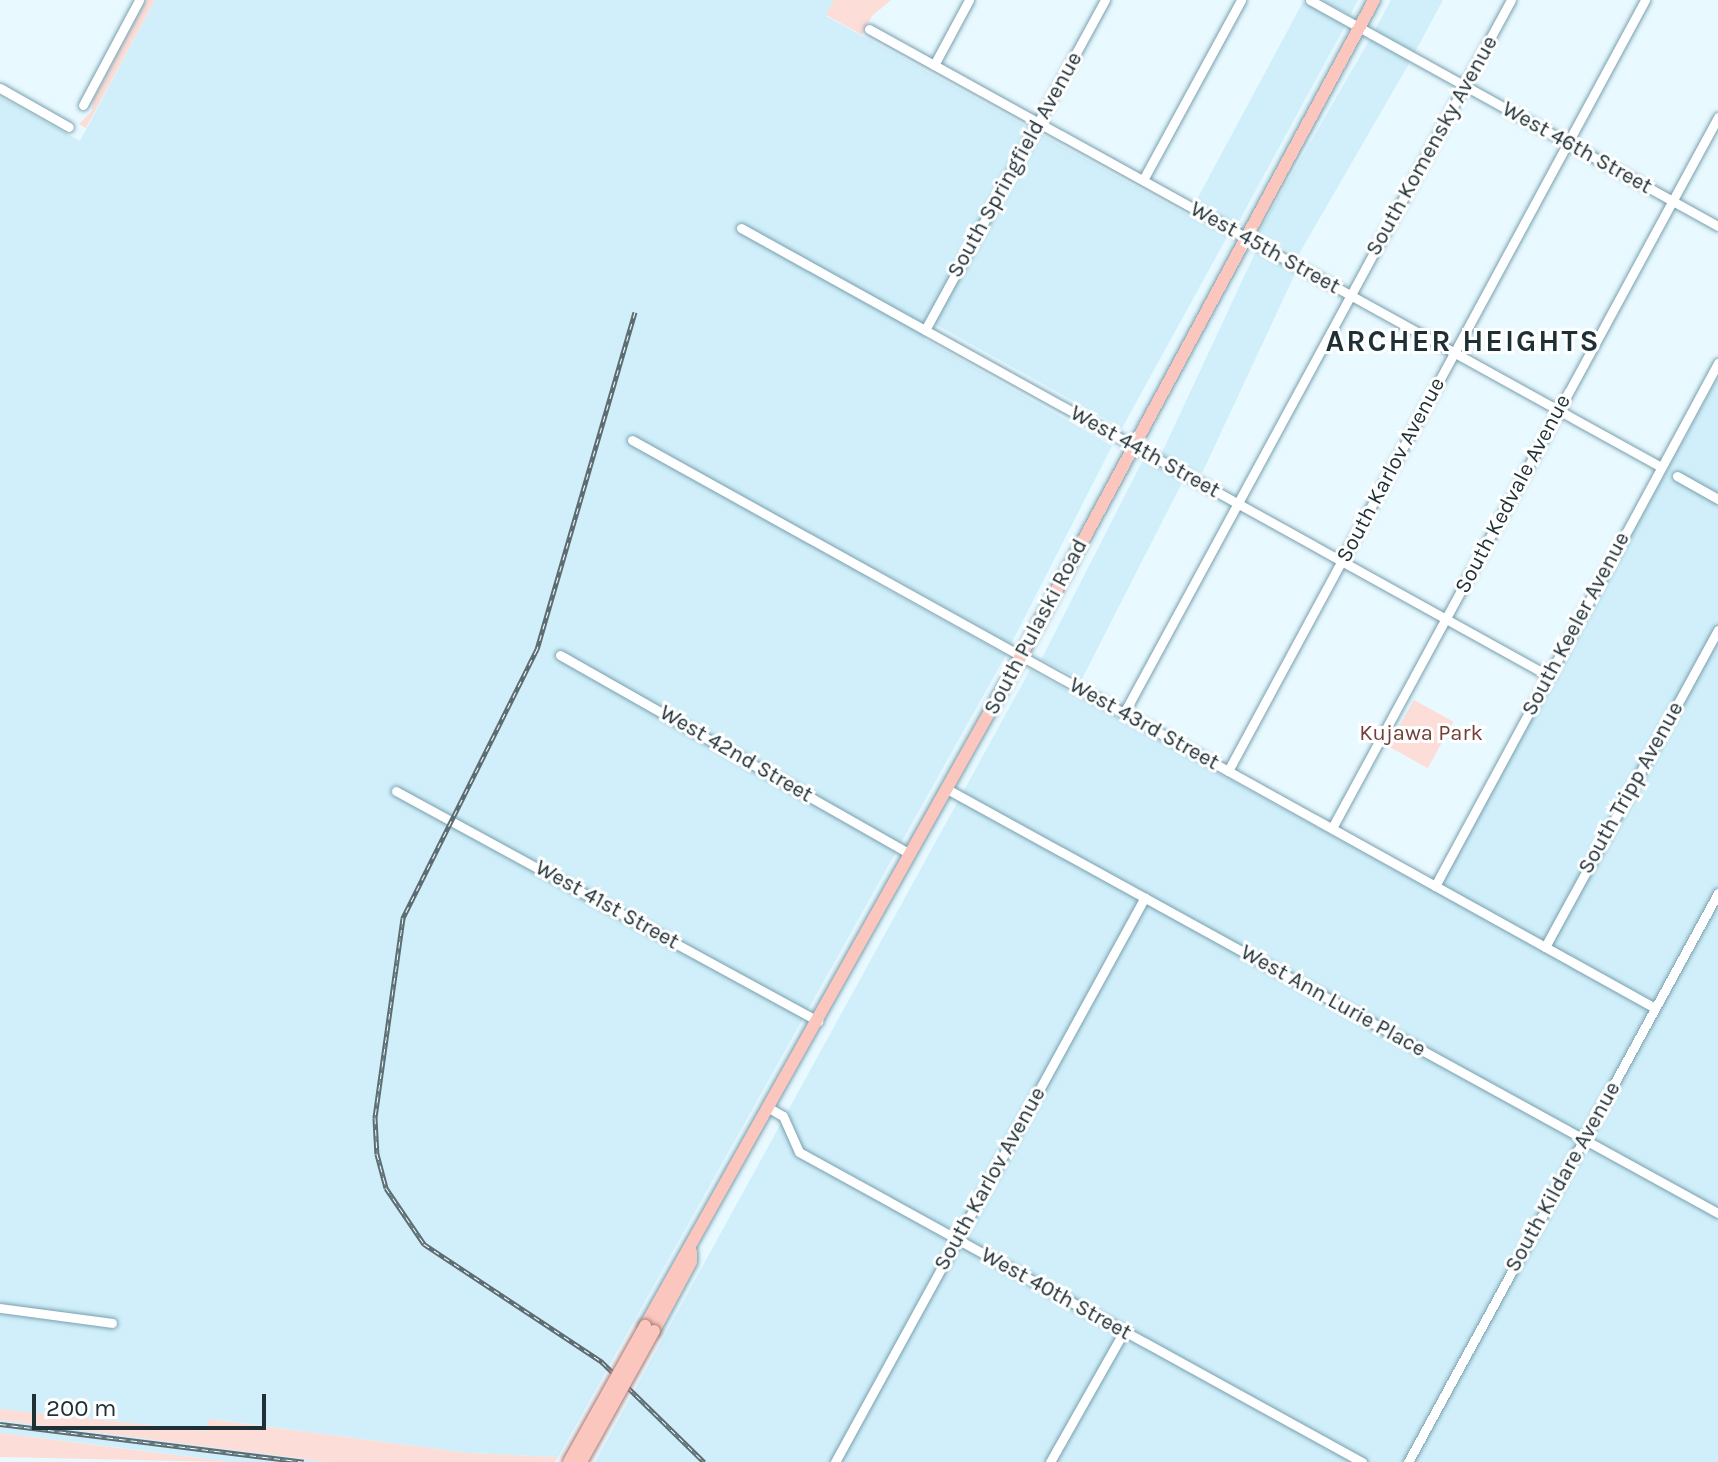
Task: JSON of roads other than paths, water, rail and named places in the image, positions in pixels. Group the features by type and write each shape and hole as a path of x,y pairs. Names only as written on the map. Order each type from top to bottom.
{"main road":[{"name":"South Pulaski Road","path":"569,1462 691,1252 1021,656 1374,0"},
{"name":"South Pulaski Road","path":"581,1462 683,1276 691,1252"}],"street":[{"path":"83,105 139,0"},
{"path":"934,65 969,0"},
{"name":"South Springfield Avenue","path":"925,330 1105,0"},
{"path":"1143,180 1241,0"},
{"name":"West 46th Street","path":"1310,0 1718,226"},
{"name":"South Komensky Avenue","path":"1124,713 1511,0"},
{"name":"South Karlov Avenue","path":"1228,771 1645,0"},
{"name":"West 45th Street","path":"869,29 1661,467"},
{"path":"0,88 69,127"},
{"name":"South Kedvale Avenue","path":"1332,828 1718,117"},
{"name":"West 44th Street","path":"741,228 1549,676"},
{"name":"South Keeler Avenue","path":"1435,886 1718,363"},
{"name":"West 43rd Street","path":"632,440 1655,1008"},
{"path":"1677,476 1718,499"},
{"name":"South Tripp Avenue","path":"1545,947 1718,630"},
{"name":"West 42nd Street","path":"560,655 911,854"},
{"name":"West Ann Lurie Place","path":"947,789 1718,1213"},
{"name":"West 41st Street","path":"396,791 818,1021"},
{"name":"South Kildare Avenue","path":"1408,1462 1655,1008 1714,910 1718,893"},
{"name":"South Karlov Avenue","path":"835,1462 1145,897"},
{"name":"West 40th Street","path":"769,1108 783,1116 799,1152 1362,1462"},
{"path":"0,1308 112,1323"},
{"path":"1050,1462 1124,1331"}],"railway":[{"path":"635,312 537,649 403,918 375,1118 377,1154 386,1188 424,1244 602,1362 704,1462"},
{"path":"0,1424 304,1462"}],"district":[{"name":"ARCHER HEIGHTS","path":"1463,341"}],"park label":[{"name":"Kujawa Park","path":"1421,734"}]}
